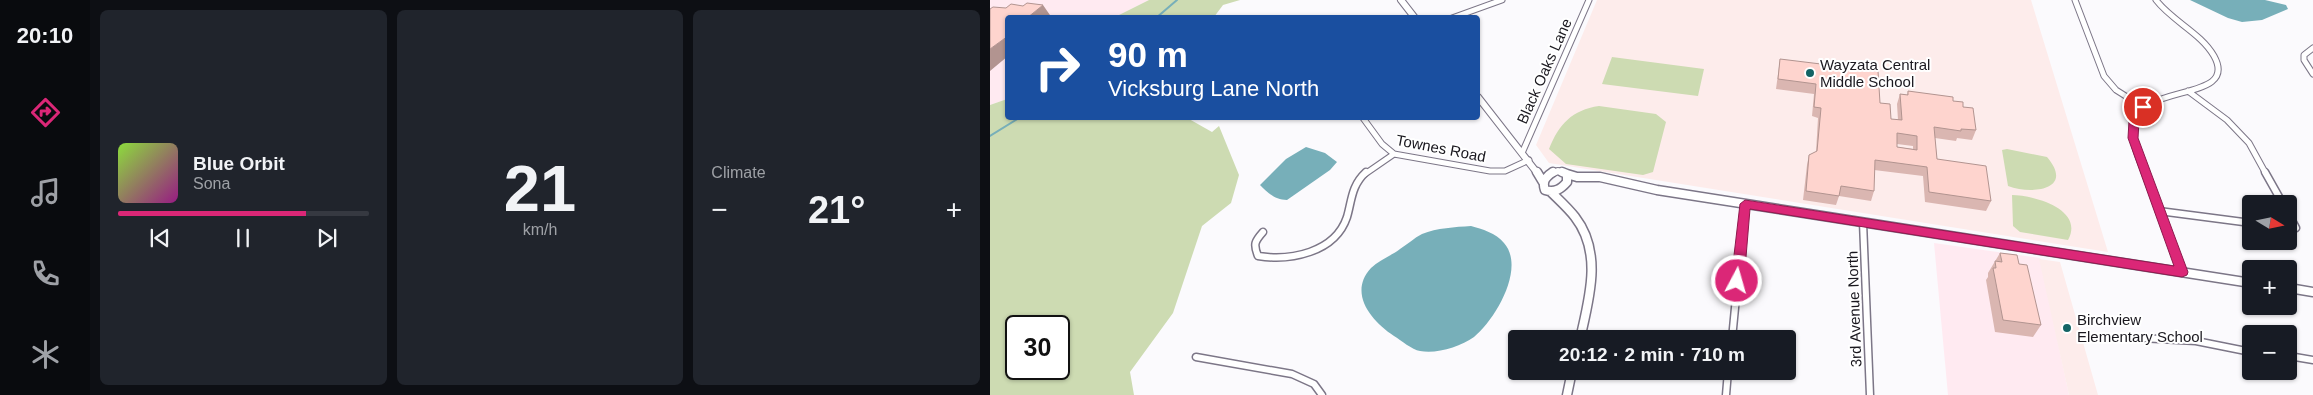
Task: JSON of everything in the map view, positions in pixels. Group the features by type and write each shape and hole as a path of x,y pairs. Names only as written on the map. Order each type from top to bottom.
{"main road":[{"path":"1401,0 1413,15"},
{"path":"1480,99 1530,162 1543,182 1545,190 1555,191"},
{"path":"1530,162 1551,173"},
{"path":"1543,182 1551,173 1558,171 1567,178 1599,182 1607,180 1745,204 2242,282"},
{"path":"1555,191 1567,178"},
{"path":"1555,191 1566,208 1576,218 1592,253 1590,296 1582,330"},
{"path":"2297,289 2313,292"},
{"path":"1568,395 1570,380"}],"street":[{"path":"1460,15 1502,0"},
{"name":"Black Oaks Lane","path":"1522,153 1589,0"},
{"path":"2075,0 2104,76 2116,90 2143,107"},
{"path":"2156,0 2165,12 2206,45 2216,61 2218,69 2212,82 2204,88 2167,95 2143,107 2134,121 2133,138 2182,272"},
{"path":"2313,48 2304,55 2304,60 2313,74"},
{"path":"2188,91 2227,120 2249,143 2278,195"},
{"name":"Townes Road","path":"1364,120 1382,144 1394,154 1490,171 1505,170 1530,162"},
{"path":"1263,232 1255,241 1254,247 1258,256 1281,259 1294,258 1320,248 1330,240 1345,222 1350,198 1358,181 1372,168 1394,154"},
{"path":"1733,330 1745,204"},
{"path":"2159,211 2242,222"},
{"name":"3rd Avenue North","path":"1863,222 1870,395"},
{"path":"2141,338 2196,341 2242,350"},
{"path":"1196,357 1298,376 1314,384 1322,395"},
{"path":"2297,357 2313,360"},
{"path":"1726,395 1727,380"}],"shaded area":[{"path":"990,0 1149,0 1119,15 1005,15 1005,100 990,105"},
{"name":"Wayzata Central Middle School","path":"1597,0 2031,0 2108,252 1549,163 1536,145"},
{"path":"1934,243 2040,258 2069,395 1948,395"},
{"name":"Birchview Elementary School","path":"2039,259 2060,262 2098,395 2069,395"}],"green space":[{"path":"1149,0 1240,0 1223,5 1216,15 1119,15"},
{"path":"1612,57 1704,69 1698,96 1602,84"},
{"path":"1005,100 1005,120 1191,120 1212,132 1219,126 1239,175 1231,203 1202,226 1173,313 1130,372 1134,395 990,395 990,105"},
{"path":"1599,106 1656,114 1666,122 1653,172 1643,175 1566,164 1549,149 1562,125 1581,111"},
{"path":"2007,149 2047,157 2054,168 2056,177 2053,183 2047,187 2028,190 2008,186 2002,150"},
{"path":"2012,195 2043,201 2063,212 2069,220 2071,229 2068,240 2020,232 2013,226"}],"water":[{"path":"2190,0 2265,0 2286,5 2288,9 2262,20 2242,22 2228,18"},
{"path":"1306,147 1325,153 1337,162 1330,170 1287,200 1275,197 1260,185 1286,159"},
{"path":"1471,226 1493,234 1504,243 1510,254 1512,266 1510,279 1499,306 1491,319 1468,341 1441,351 1427,352 1414,349 1377,323 1365,306 1362,297 1364,277 1374,265 1422,234 1452,227"}],"building":[{"path":"1027,3 1043,5 1031,15 1005,15 1005,38 990,49 990,9 993,7 1006,8 1011,4 1023,6"},
{"name":"Wayzata Central Middle School","path":"1780,59 1878,71 1880,103 1890,104 1891,119 1902,120 1900,94 1908,95 1908,91 1953,97 1953,101 1963,102 1963,107 1973,108 1976,130 1961,129 1961,131 1934,127 1937,159 1986,166 1991,201 1929,192 1927,167 1875,160 1874,191 1841,186 1839,196 1806,191 1809,155 1817,151 1821,108 1814,107 1816,84 1778,79","holes":["1897,133 1917,136 1917,150 1897,147"]},
{"path":"2000,253 2017,255 2019,264 2027,265 2041,325 2003,320 1993,268 1996,268 1995,261 2002,262"}],"waterway":[{"path":"1160,15 1177,0"},
{"path":"990,136 1016,120"}],"place":[{"name":"Wayzata Central Middle School","path":"1810,73"},
{"name":"Birchview Elementary School","path":"2067,328"}],"route":[{"path":"1737,281 1745,204 2182,272 2135,147 2132,129 2134,121 2143,107"}]}
